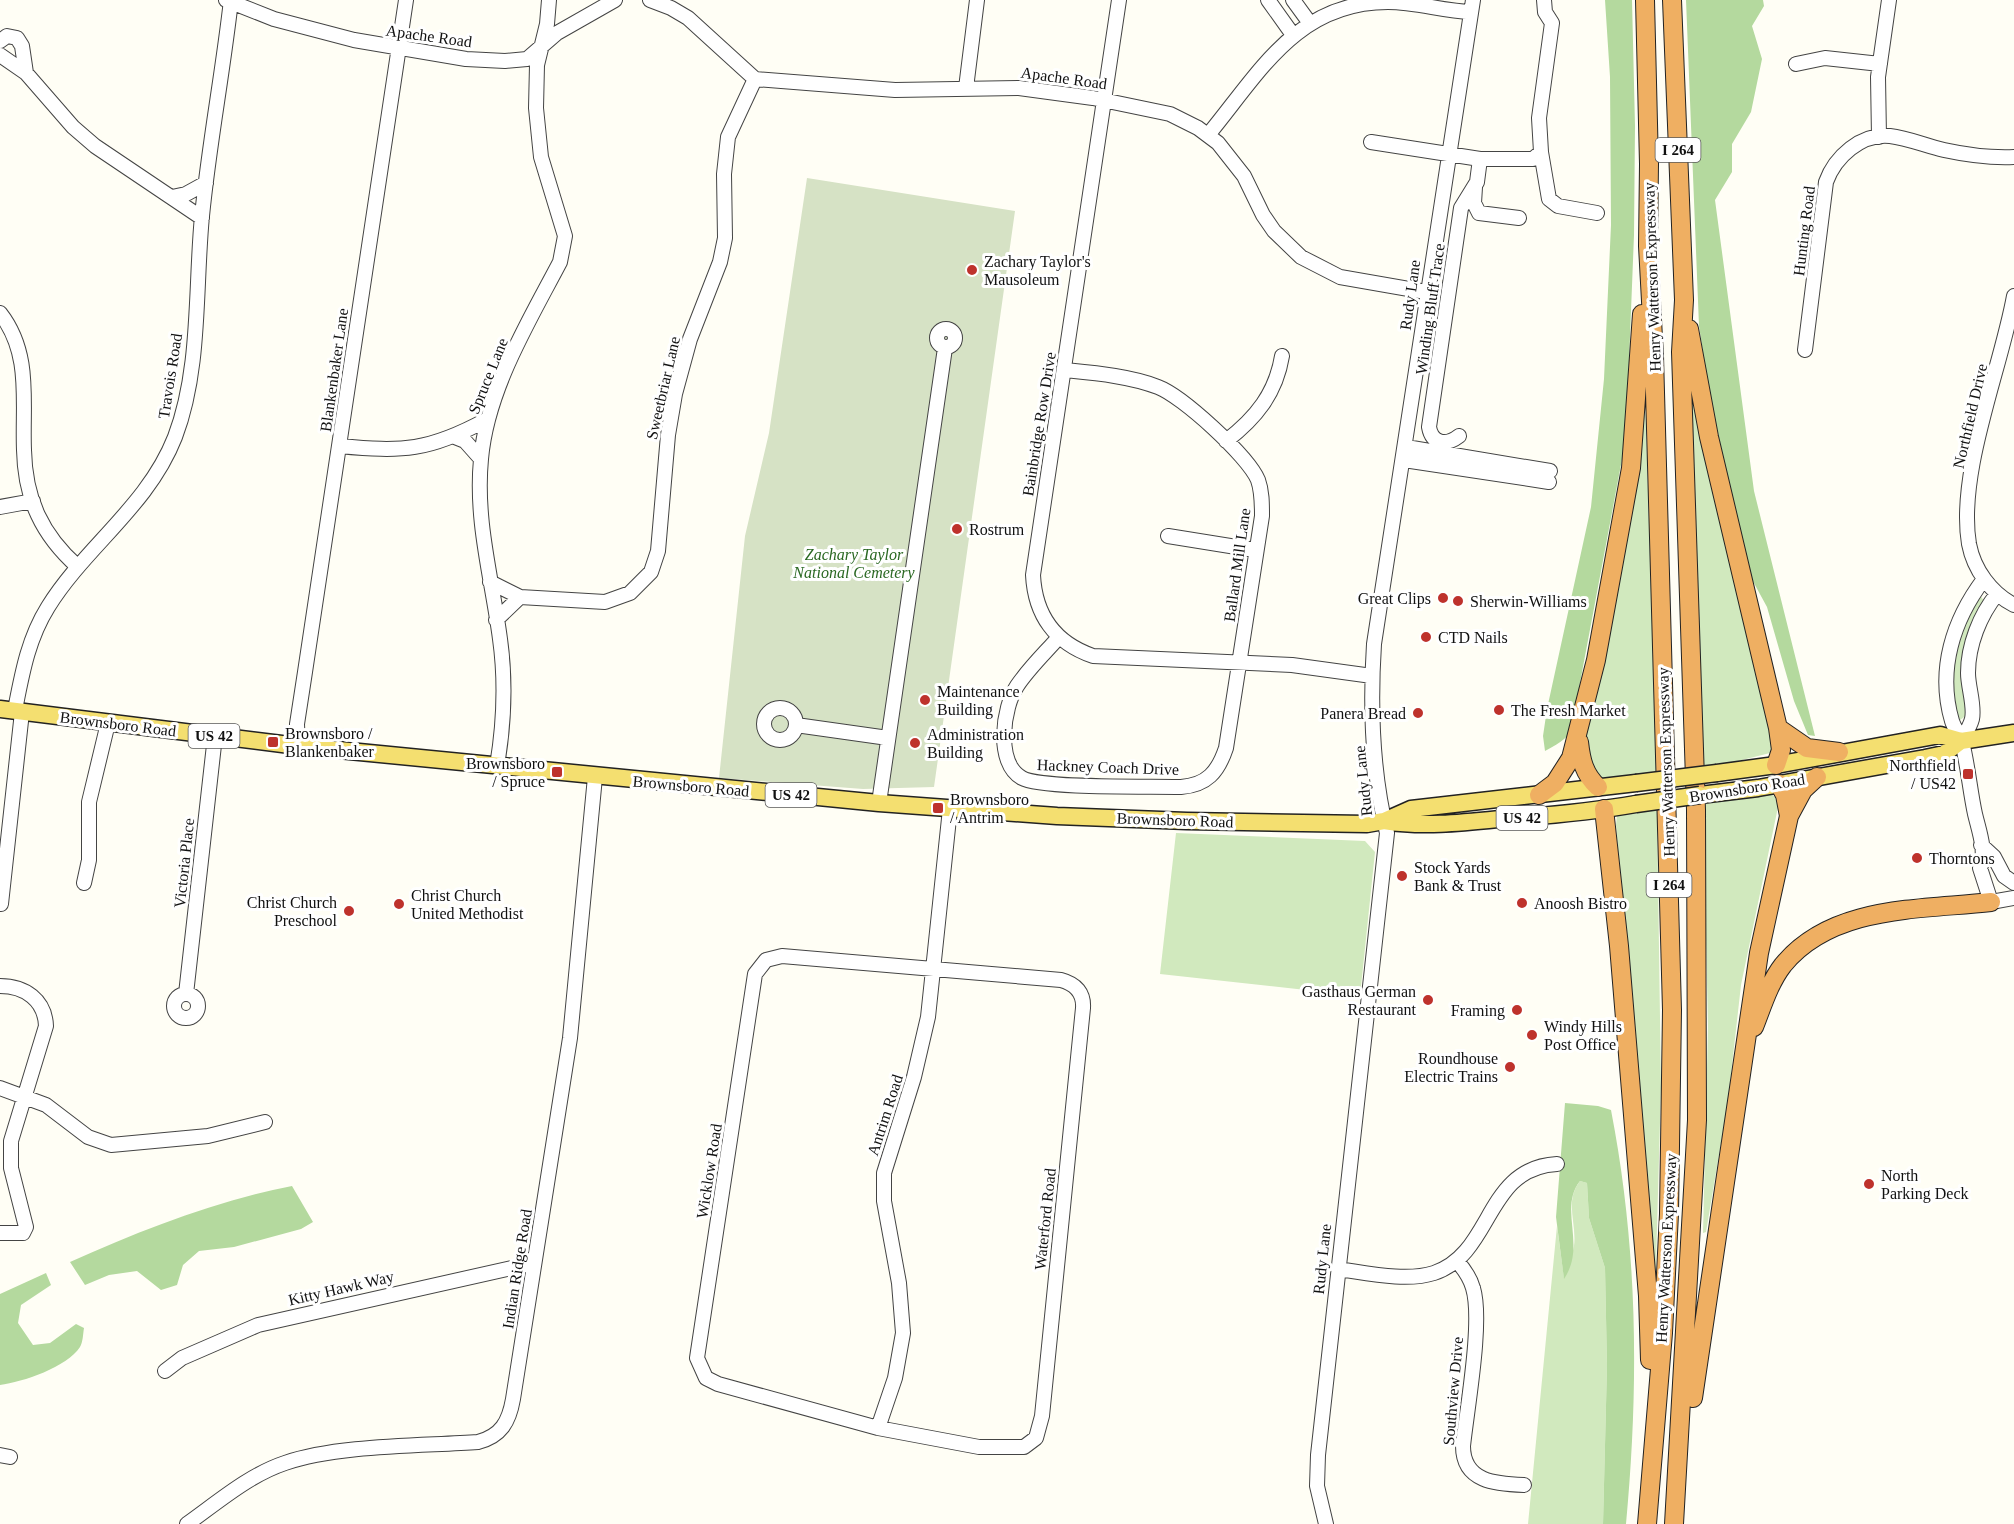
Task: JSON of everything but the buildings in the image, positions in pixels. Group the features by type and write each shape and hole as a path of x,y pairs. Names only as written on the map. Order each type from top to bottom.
{"highway":[{"name":"Henry Watterson Expressway","path":"1645,0 1649,164 1648,246 1655,380 1672,1010 1669,1214 1663,1333 1647,1524"},
{"name":"Henry Watterson Expressway","path":"1672,0 1684,300 1681,352 1696,810 1697,973 1695,1152 1678,1489 1674,1524"},
{"path":"1539,795 1564,774 1578,737 1596,660 1631,468 1648,246"},
{"path":"1684,300 1709,438 1778,728 1781,750 1776,765"},
{"path":"1778,728 1807,748 1839,752"},
{"path":"1578,737 1581,760 1588,778 1598,787"},
{"path":"1678,1489 1758,953 1789,816 1803,790 1817,777"},
{"path":"1779,784 1785,795 1789,816"},
{"path":"1604,809 1620,958 1648,1296 1651,1457"},
{"path":"1743,1054 1775,977 1805,942 1838,925 1868,915 1991,902"}],"main road":[{"name":"Brownsboro Road","path":"17,711 298,746 595,777 879,803 950,809 1187,821 1339,824 1384,821 1410,825 1430,824 1604,809 1779,784 1944,754 1961,741"},
{"name":"US 42","path":"1961,741 2014,733"},
{"name":"Brownsboro Road","path":"1384,821 1411,809 1776,765 1940,735 1961,741"},
{"path":"1776,765 1779,784"},
{"path":"1598,787 1604,809"}],"street":[{"name":"Blankenbaker Lane","path":"298,746 299,714 406,0"},
{"name":"Spruce Lane","path":"497,766 502,736 502,660 481,533 481,459 486,420 512,358 560,262 565,243 564,230 549,187 537,134 537,64 543,46 549,0"},
{"name":"Apache Road","path":"230,1 309,30 398,49 506,61 528,59 557,33 615,0"},
{"path":"650,0 688,18 755,79"},
{"path":"966,88 977,0"},
{"name":"Bainbridge Row Drive","path":"1119,0 1033,575 1037,603 1052,630 1059,637 1079,651 1101,657 1317,668 1372,676"},
{"path":"1268,0 1293,35"},
{"path":"1293,0 1309,22"},
{"path":"1544,0 1545,12 1552,23 1539,118 1541,152 1549,198 1558,206 1597,213"},
{"path":"1889,0 1877,93 1879,136 1962,153 2014,157"},
{"name":"Travois Road","path":"1,904 18,744 28,733 17,711 25,662 35,631 47,608 78,567 153,482 176,435 189,375 202,218 230,1"},
{"path":"1208,135 1293,35 1309,22 1334,11 1369,3 1471,6"},
{"name":"Rudy Lane","path":"1326,1524 1320,1506 1317,1469 1387,833 1377,790 1372,676 1374,644 1405,453 1426,292 1471,6"},
{"path":"0,41 7,36 16,38 22,46 26,73"},
{"path":"0,56 26,73 73,127 95,146 202,218"},
{"path":"1796,64 1814,58 1825,58 1880,64"},
{"name":"Apache Road","path":"755,79 895,90 1019,88 1104,100 1170,114 1208,135 1234,160 1274,231 1301,257 1341,277 1426,292"},
{"name":"Sweetbriar Lane","path":"490,582 520,597 596,602 618,599 642,584 654,565 658,551 668,435 675,394 690,339 720,262 725,238 724,174 727,145 736,115 755,79"},
{"name":"Hunting Road","path":"1805,350 1830,173 1848,150 1879,136"},
{"path":"1371,142 1448,152 1480,159 1533,159 1541,152"},
{"name":"Winding Bluff Trace","path":"1459,436 1451,442 1441,443 1430,434 1429,427 1461,208 1475,187 1480,159"},
{"path":"172,197 186,194 206,183"},
{"path":"1475,187 1474,203 1479,213 1519,218"},
{"name":"Northfield Drive","path":"1990,586 1969,543 1968,518 1972,470 2014,296"},
{"path":"0,313 13,334 24,372 24,452 33,501 49,537 78,567"},
{"path":"879,803 945,348"},
{"path":"1226,441 1266,402 1276,383 1282,356"},
{"name":"Ballard Mill Lane","path":"1064,370 1143,381 1161,388 1187,405 1226,441 1254,473 1261,491 1262,516 1226,748 1218,768 1211,777"},
{"path":"339,446 405,450 455,437 486,420"},
{"path":"455,437 465,441 481,459"},
{"path":"1405,453 1549,477"},
{"path":"0,507 33,501"},
{"path":"1168,536 1255,550"},
{"path":"1990,586 2014,605"},
{"path":"1961,741 1972,718 1968,685 1970,652 1988,606 1990,586"},
{"path":"1990,586 1959,615 1948,657 1947,678 1952,722 1961,741 1981,845 1983,861 1980,868 1991,902 2014,898"},
{"path":"496,620 520,597"},
{"name":"Hackney Coach Drive","path":"1059,637 1022,678 1011,699 1004,744 1006,760 1015,773 1039,783 1155,786 1191,786 1211,777"},
{"path":"84,883 89,860 89,802 108,723"},
{"path":"796,725 888,738"},
{"name":"Victoria Place","path":"186,994 215,736"},
{"name":"Indian Ridge Road","path":"188,1524 236,1489 284,1463 332,1454 477,1442 496,1434 510,1413 570,1038 595,777"},
{"name":"Antrim Road","path":"878,1428 895,1378 903,1333 899,1282 884,1201 883,1181 887,1159 922,1049 950,809"},
{"path":"1981,845 1994,857 2004,876 2014,883"},
{"name":"Wicklow Road","path":"878,1428 718,1384 706,1378 698,1358 758,968 766,960 782,956 933,969"},
{"name":"Waterford Road","path":"878,1428 925,1438 1013,1449 1024,1447 1036,1438 1042,1416 1084,1001 1079,990 1061,980 933,969"},
{"path":"0,986 13,987 29,993 40,1005 44,1015 45,1032 14,1128 10,1150 13,1175 26,1230 16,1235 0,1233"},
{"path":"0,1088 54,1109 88,1137 111,1145 208,1136 265,1122"},
{"path":"1338,1269 1422,1275 1437,1272 1456,1261 1478,1235 1497,1199 1509,1184 1535,1168 1557,1164"},
{"name":"Southview Drive","path":"1456,1261 1467,1274 1473,1287 1476,1310 1463,1446 1465,1462 1473,1474 1483,1480 1524,1485"},
{"name":"Kitty Hawk Way","path":"165,1371 182,1358 258,1325 534,1263"}],"green space":[{"path":"1605,0 1632,0 1635,126 1634,235 1626,438 1579,688 1577,718 1565,739 1545,751 1543,736 1547,709 1591,507 1604,379 1611,225 1610,77"},
{"path":"1686,0 1763,0 1764,6 1752,26 1762,59 1751,112 1732,144 1732,172 1715,200 1754,491 1815,736 1808,735 1794,701 1767,607 1749,574 1709,392 1699,326"},
{"name":"Zachary Taylor National Cemetery","path":"807,178 1015,211 934,787 863,789 719,778 745,536 769,433"},
{"path":"1690,381 1776,741 1770,753 1726,764 1701,767"},
{"path":"1645,396 1657,772 1598,780 1593,773 1586,736 1600,678"},
{"path":"1980,595 1984,601 1967,715 1960,720 1957,719 1951,693 1957,635"},
{"path":"1771,794 1775,797 1778,807 1741,985 1728,1101 1706,1232 1703,1233 1708,1027 1703,804"},
{"path":"1657,809 1661,1087 1655,1298 1616,825 1617,815 1621,813"},
{"path":"1176,833 1365,841 1375,852 1360,996 1160,974"},
{"path":"1565,1103 1598,1106 1611,1110 1620,1162 1627,1214 1634,1317 1633,1420 1626,1524 1603,1524 1607,1366 1605,1268 1589,1218 1587,1183 1580,1181 1571,1203 1573,1253 1564,1279 1556,1217"},
{"path":"1580,1181 1587,1183 1589,1218 1605,1268 1607,1366 1603,1524 1528,1524 1557,1226 1564,1278 1574,1246 1572,1205 1575,1189"},
{"path":"292,1186 313,1222 301,1229 234,1247 199,1251 183,1265 177,1285 161,1290 137,1271 109,1275 85,1285 70,1262 207,1208"},
{"path":"46,1273 51,1285 21,1305 18,1323 33,1345 50,1343 76,1324 84,1328 81,1345 74,1354 55,1367 20,1381 0,1385 0,1294"}],"place":[{"name":"Zachary Taylor's Mausoleum","path":"972,270"},
{"name":"Rostrum","path":"957,529"},
{"name":"Great Clips","path":"1443,598"},
{"name":"Sherwin-Williams","path":"1458,601"},
{"name":"CTD Nails","path":"1426,637"},
{"name":"Maintenance Building","path":"925,700"},
{"name":"The Fresh Market","path":"1499,710"},
{"name":"Panera Bread","path":"1418,713"},
{"name":"Brownsboro / Blankenbaker","path":"273,742"},
{"name":"Administration Building","path":"915,743"},
{"name":"Brownsboro / Spruce","path":"557,772"},
{"name":"Northfield / US42","path":"1968,774"},
{"name":"Brownsboro / Antrim","path":"938,808"},
{"name":"Thorntons","path":"1917,858"},
{"name":"Stock Yards Bank & Trust","path":"1402,876"},
{"name":"Anoosh Bistro","path":"1522,903"},
{"name":"Christ Church United Methodist","path":"399,904"},
{"name":"Christ Church Preschool","path":"349,911"},
{"name":"Gasthaus German Restaurant","path":"1428,1000"},
{"name":"Framing","path":"1517,1010"},
{"name":"Windy Hills Post Office","path":"1532,1035"},
{"name":"Roundhouse Electric Trains","path":"1510,1067"},
{"name":"North Parking Deck","path":"1869,1184"}]}
